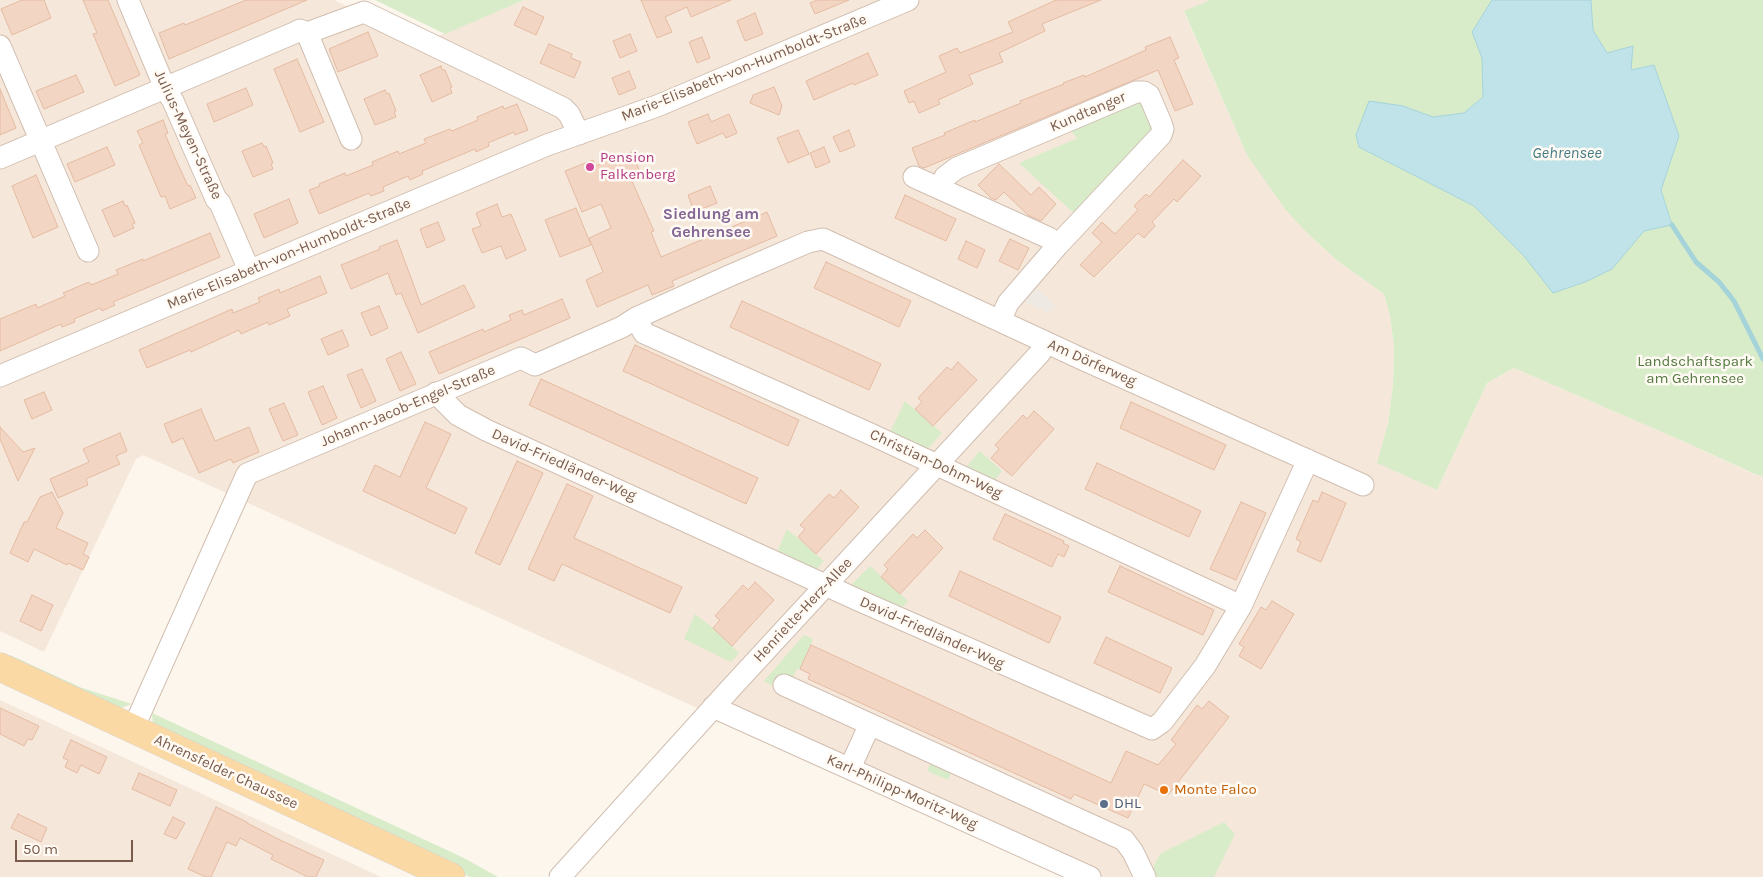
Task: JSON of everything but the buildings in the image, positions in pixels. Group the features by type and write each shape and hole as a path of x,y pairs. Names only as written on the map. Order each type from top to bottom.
{"main road":[{"name":"Ahrensfelder Chaussee","path":"0,667 451,877"}],"street":[{"name":"Julius-Meyen-Straße","path":"128,0 165,88 173,101 216,199 220,203 250,270"},
{"name":"Marie-Elisabeth-von-Humboldt-Straße","path":"0,376 539,149 658,106 908,0"},
{"path":"0,158 294,32 300,30 307,33 364,12 563,108 569,114 578,134"},
{"path":"307,33 351,139"},
{"path":"0,46 88,251"},
{"name":"Kundtanger","path":"940,188 945,177 957,168 1136,92 1144,92 1149,95 1163,129 1160,135 1058,245 1008,303 1000,321"},
{"path":"914,177 1049,238 1058,245"},
{"name":"Johann-Jacob-Engel-Straße","path":"133,729 247,474 522,358 535,365 808,242 822,239"},
{"name":"Am Dörferweg","path":"822,239 1363,485"},
{"name":"Christian-Dohm-Weg","path":"636,318 644,333 936,464 1241,606"},
{"name":"Henriette-Herz-Allee","path":"560,877 713,707 1040,353 1045,342"},
{"name":"David-Friedländer-Weg","path":"436,393 458,415 486,430 826,585 1152,729 1162,722 1205,666 1241,606 1308,460"},
{"path":"784,685 1124,840 1133,852 1146,877"},
{"name":"Karl-Philipp-Moritz-Weg","path":"713,707 1090,877"},
{"path":"850,768 870,724"}],"shaded area":[{"path":"0,0 334,0 371,18 416,45 524,0 1210,0 1184,12 1247,155 1308,234 1339,262 1384,294 1390,316 1394,347 1393,384 1388,424 1378,463 1437,490 1487,383 1514,368 1756,475 1763,476 1763,877 1067,877 143,455 136,459 44,652 0,631"},
{"path":"1033,285 1056,306 1049,313 1018,299"},
{"path":"0,700 381,877 0,877"}],"green space":[{"path":"375,0 524,0 445,34"},
{"name":"Landschaftspark am Gehrensee","path":"1210,0 1492,0 1473,32 1482,58 1483,97 1464,113 1433,117 1403,106 1359,147 1474,206 1524,256 1612,269 1644,231 1672,225 1661,190 1679,136 1654,65 1630,70 1633,47 1607,53 1593,30 1591,0 1763,0 1763,476 1514,368 1487,383 1437,490 1377,463 1388,424 1393,384 1394,347 1390,316 1384,294 1339,262 1308,234 1285,209 1247,155 1184,11"},
{"path":"1143,99 1157,125 1078,217 1019,163 1078,138 1066,127"},
{"path":"905,401 942,433 927,450 889,434"},
{"path":"980,451 1002,471 995,480 966,467"},
{"path":"787,529 824,561 817,569 777,552"},
{"path":"870,566 908,601 901,609 850,586"},
{"path":"695,614 739,653 731,662 684,639"},
{"path":"804,635 813,639 800,669 797,669 791,681 781,690 764,681"},
{"path":"10,655 82,688 132,704 121,708 112,708 8,662"},
{"path":"152,713 464,858 498,877 470,877 155,730"},
{"path":"934,755 955,765 948,780 927,771"},
{"path":"1224,822 1235,834 1214,877 1153,877 1152,869 1161,853"}],"water":[{"name":"Gehrensee","path":"1492,0 1591,0 1593,30 1607,53 1633,46 1631,70 1654,65 1679,136 1661,190 1672,225 1644,231 1612,269 1585,282 1553,293 1524,256 1474,206 1359,147 1356,135 1369,101 1403,106 1433,117 1464,113 1483,97 1482,58 1472,32"}],"waterway":[{"path":"1672,225 1696,262 1719,282 1734,301 1763,359"}],"place":[{"name":"Pension Falkenberg","path":"590,167"},
{"name":"Monte Falco","path":"1164,790"},
{"name":"DHL","path":"1104,804"}],"district":[{"name":"Siedlung am Gehrensee","path":"711,223"}]}
